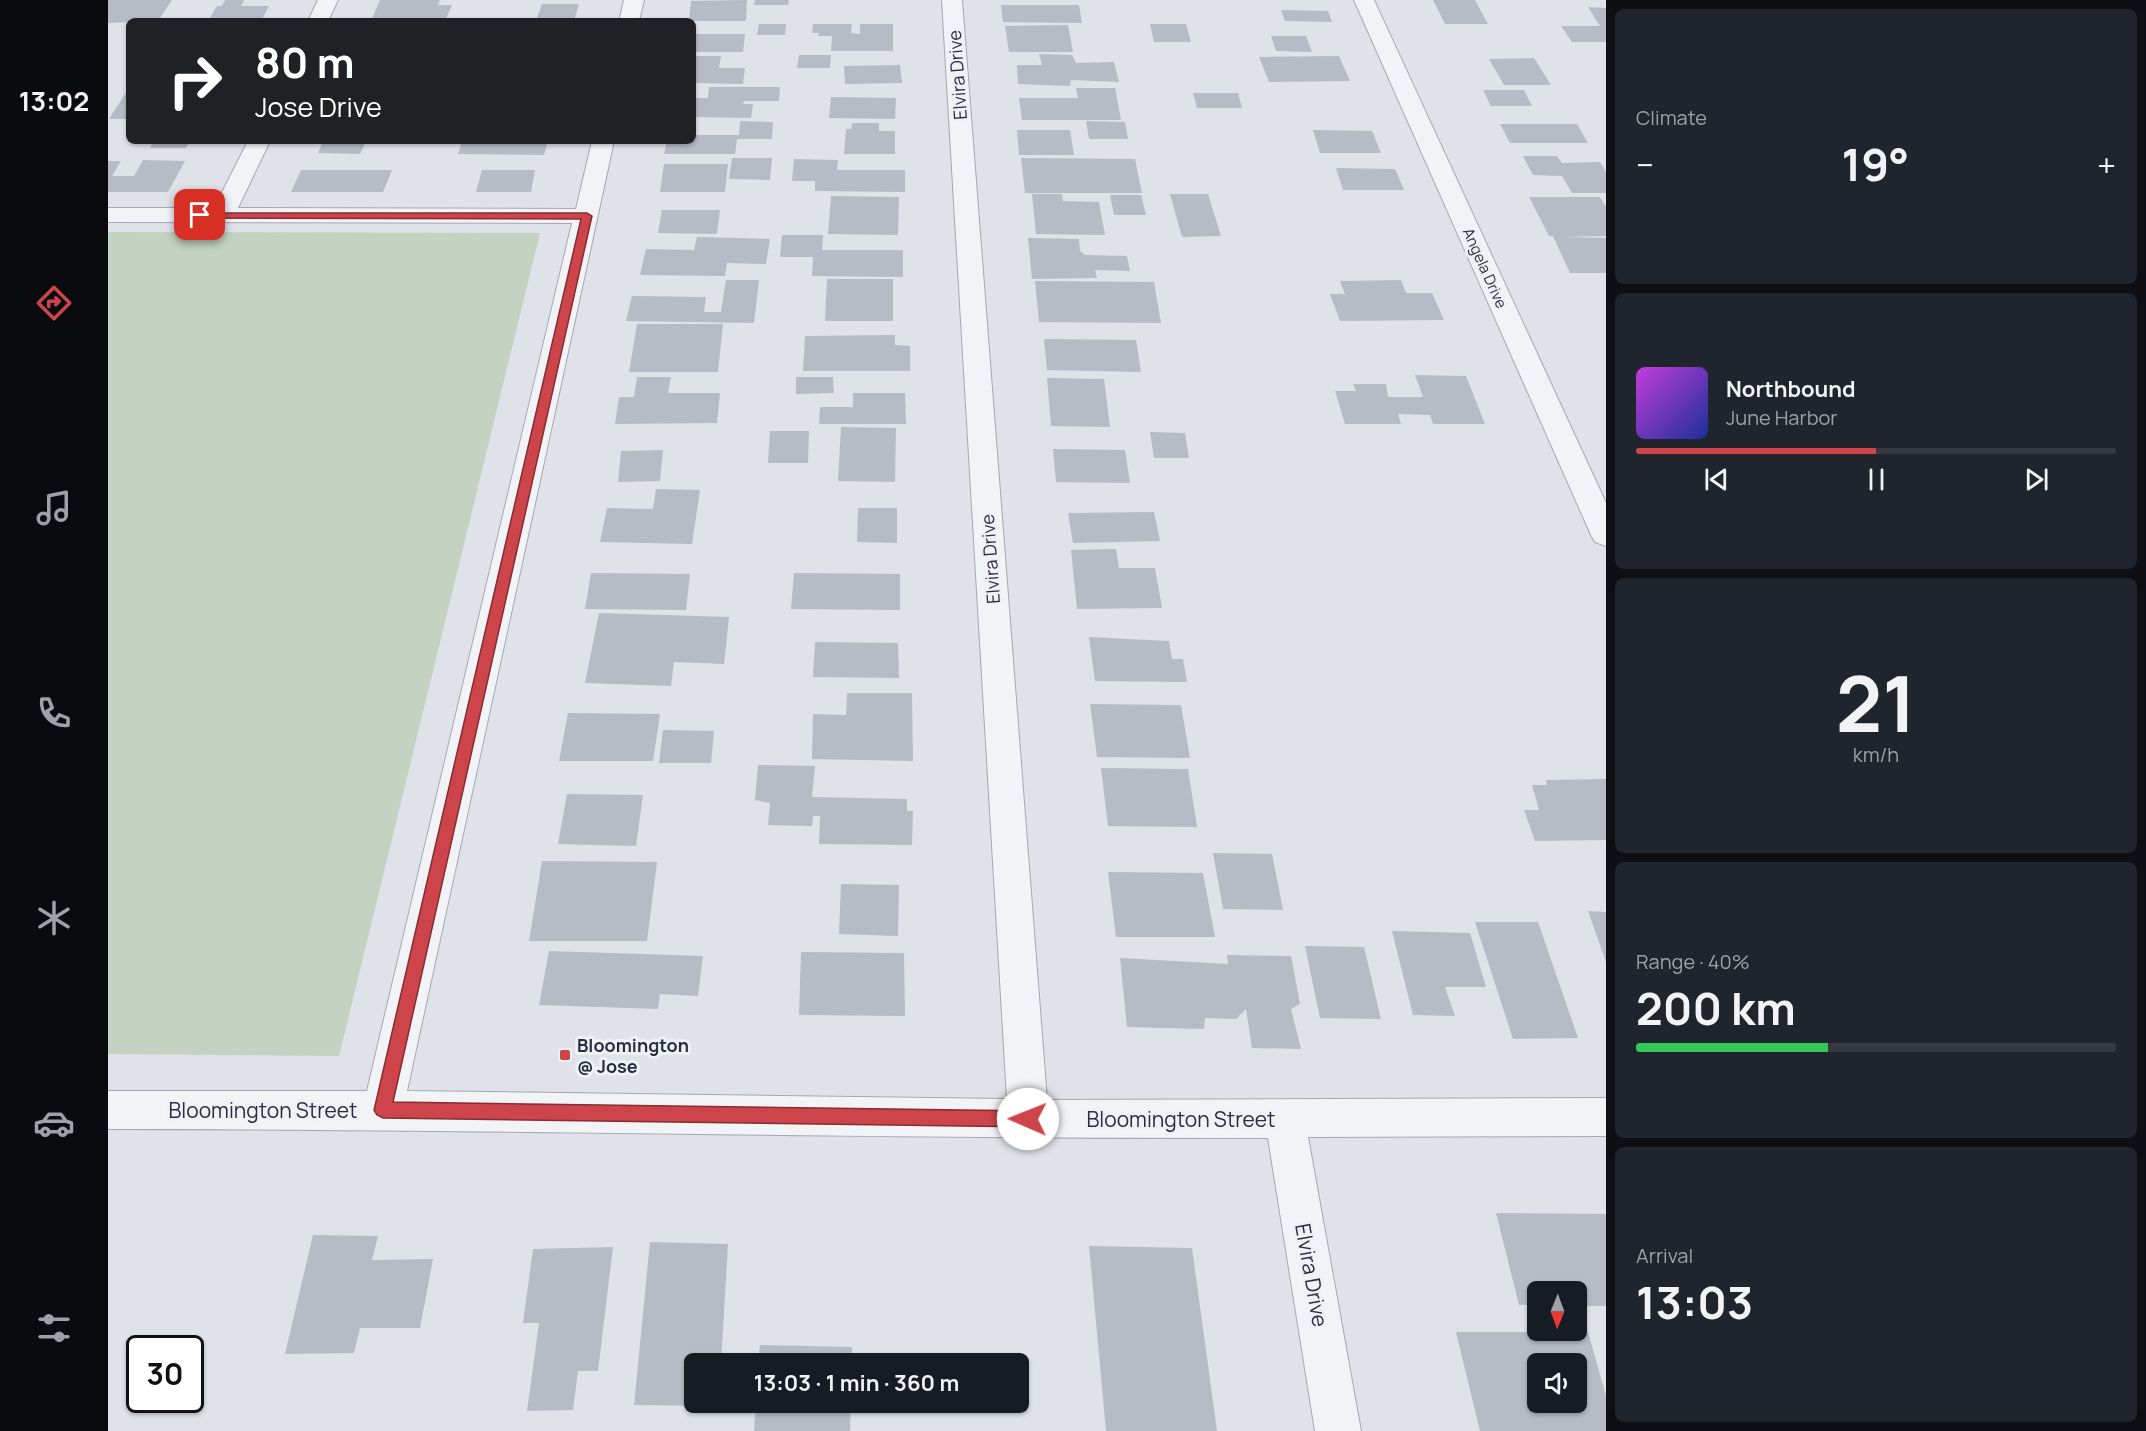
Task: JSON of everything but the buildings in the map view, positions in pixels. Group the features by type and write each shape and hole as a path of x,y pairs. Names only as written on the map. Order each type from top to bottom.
{"street":[{"path":"319,18 328,0"},
{"path":"630,18 634,0"},
{"name":"Elvira Drive","path":"952,0 1028,1119"},
{"name":"Angela Drive","path":"1364,0 1606,535"},
{"path":"223,214 258,144"},
{"path":"383,1110 602,144"},
{"path":"108,216 223,214 587,216"},
{"name":"Bloomington Street","path":"108,1110 383,1110 1028,1119 1606,1117"},
{"name":"Elvira Drive","path":"1285,1119 1338,1431"}],"green space":[{"path":"108,232 540,233 339,1056 108,1054"}],"place":[{"name":"Bloomington @ Jose","path":"565,1055"}],"route":[{"path":"200,215 587,216 383,1110 1028,1119"}]}
